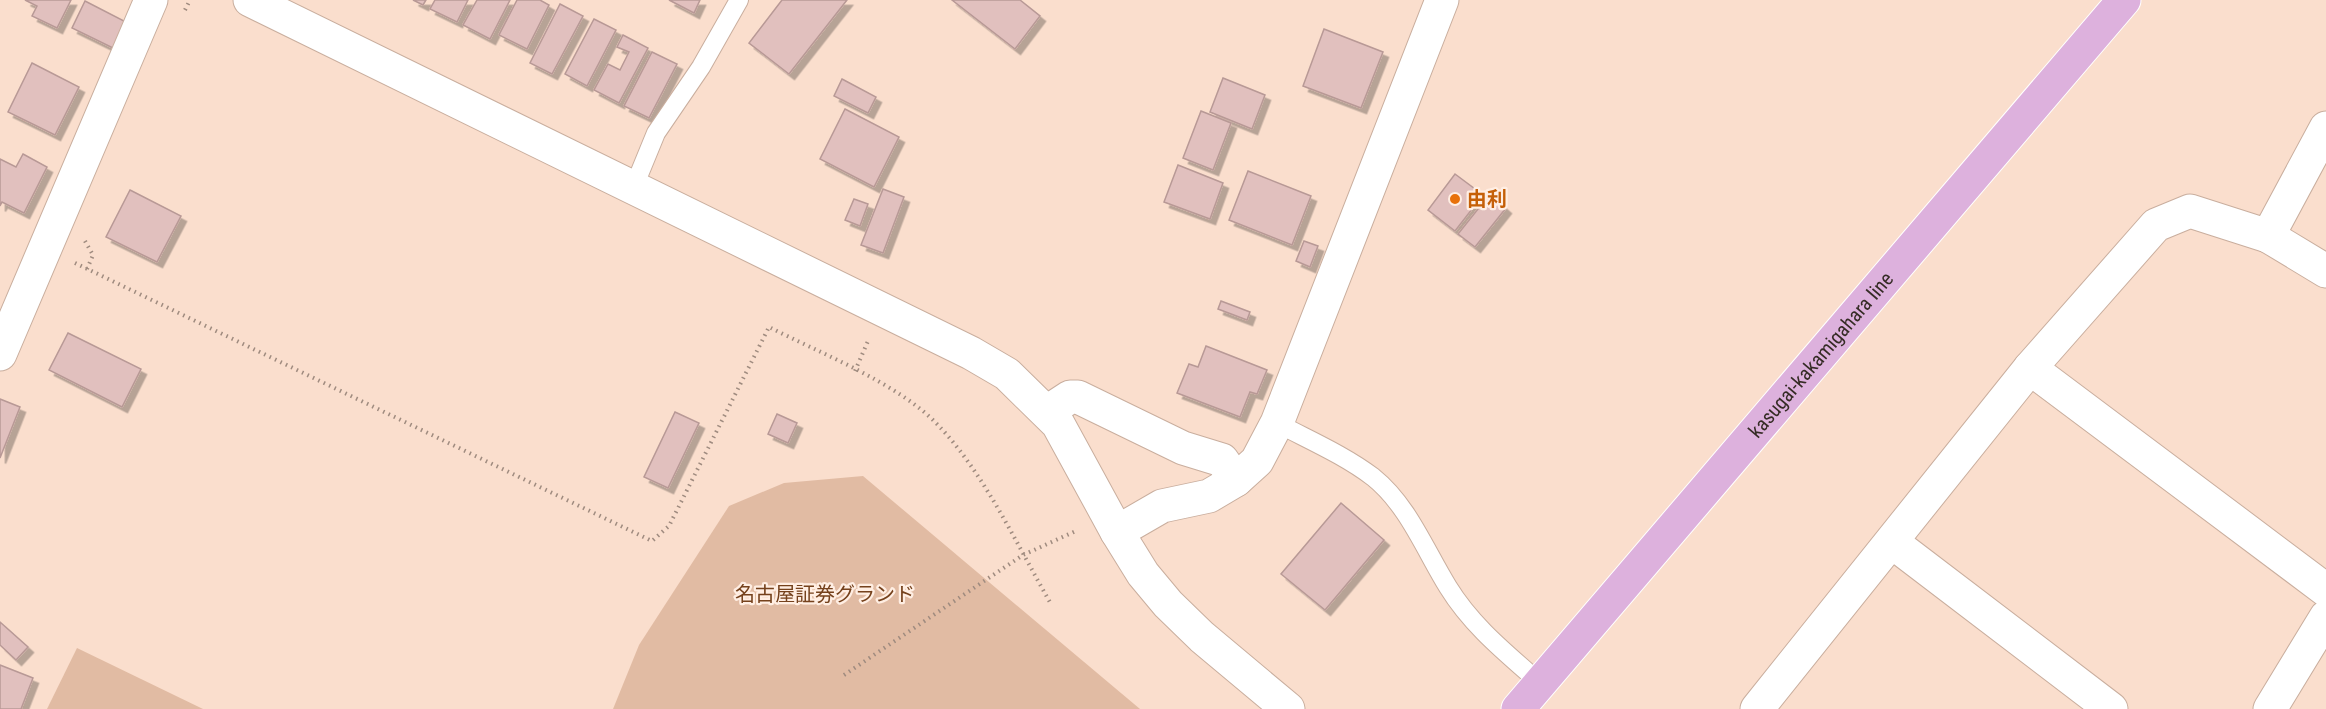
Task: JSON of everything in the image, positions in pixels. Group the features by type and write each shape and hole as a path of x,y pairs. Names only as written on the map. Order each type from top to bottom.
{"main road":[{"name":"kasugai-kakamigahara line","path":"1518,709 2124,0"}],"street":[{"path":"0,354 151,0"},
{"path":"249,0 971,353 1007,374 1058,424 1117,532 1143,574 1168,604 1202,637 1288,709"},
{"path":"1117,532 1162,506 1209,496 1236,480 1257,461 1277,423 1442,0"},
{"path":"2268,236 2326,128"},
{"path":"1757,709 2030,368 2156,225 2190,212 2268,236 2326,271"},
{"path":"2030,368 2326,590"},
{"path":"1047,412 1070,397 1078,397 1183,448 1222,460 1236,480"},
{"path":"1892,542 2110,709"},
{"path":"2270,709 2326,617"}],"lane":[{"path":"633,189 656,133 701,67 739,0"},
{"path":"1277,423 1333,452 1373,478 1397,502 1467,615 1485,635 1540,683"}],"path":[{"path":"45,249 652,541 669,526 770,327 885,386 935,421 966,458 1051,604"},
{"path":"855,370 872,333"},
{"path":"844,675 1023,555 1082,529"}],"green space":[{"name":"名古屋証券グランド","path":"863,476 1140,709 613,709 639,645 729,506 784,483"},
{"path":"77,648 203,709 47,709"}],"building":[{"path":"25,0 71,0 57,28 32,16 37,6"},
{"path":"413,0 426,0 423,5"},
{"path":"435,0 468,0 457,22 430,9"},
{"path":"477,0 510,0 490,39 463,25"},
{"path":"517,0 540,0 549,5 527,49 499,35"},
{"path":"669,0 700,0 694,13"},
{"path":"782,0 847,0 789,74 749,43"},
{"path":"952,0 1020,0 1040,16 1015,49"},
{"path":"85,1 126,22 113,48 72,28"},
{"path":"560,4 583,16 552,74 530,63"},
{"path":"594,19 616,30 587,86 565,74"},
{"path":"1324,29 1383,52 1361,108 1303,86"},
{"path":"623,35 648,48 619,103 594,90 608,64 620,70 629,52 617,47"},
{"path":"652,52 677,64 649,118 624,106"},
{"path":"32,63 79,87 55,135 8,112"},
{"path":"1223,78 1265,95 1252,129 1210,112"},
{"path":"842,79 876,97 868,113 834,96"},
{"path":"845,109 899,137 874,187 820,159"},
{"path":"1201,111 1231,123 1213,170 1183,158"},
{"path":"23,154 47,167 24,213 2,202 0,206 0,159 16,167"},
{"path":"1178,165 1223,183 1210,219 1164,202"},
{"path":"1248,171 1311,196 1292,245 1229,220"},
{"path":"1455,174 1483,195 1455,231 1428,210"},
{"path":"883,189 904,197 883,253 861,245"},
{"path":"130,190 181,216 157,262 106,237"},
{"path":"1490,194 1506,208 1475,247 1458,234"},
{"path":"854,199 868,204 860,226 845,220"},
{"path":"1304,241 1318,246 1310,267 1296,261"},
{"path":"1221,301 1250,312 1247,320 1218,309"},
{"path":"68,333 141,369 122,407 49,370"},
{"path":"1206,346 1267,370 1257,394 1250,392 1240,417 1177,393 1189,364 1198,367"},
{"path":"0,399 20,407 0,458"},
{"path":"675,412 699,423 668,488 644,477"},
{"path":"777,414 797,423 788,443 768,434"},
{"path":"1341,503 1384,540 1325,610 1281,574"},
{"path":"0,622 28,647 16,660 0,645"},
{"path":"0,665 33,678 21,709 0,709"}],"place":[{"name":"由利","path":"1455,199"}]}
